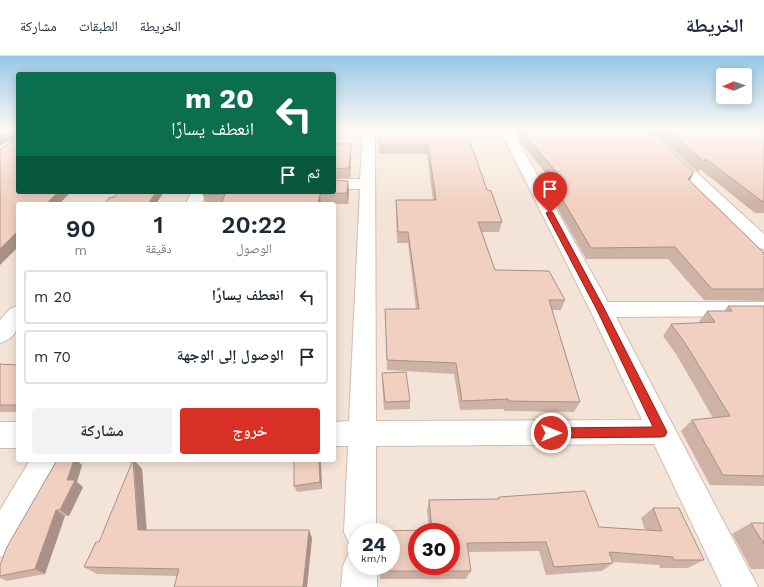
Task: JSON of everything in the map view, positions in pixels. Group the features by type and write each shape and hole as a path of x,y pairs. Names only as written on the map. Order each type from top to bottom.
{"street":[{"path":"360,523 369,155"},
{"path":"519,155 601,310 740,587"},
{"path":"669,155 764,244"},
{"path":"336,184 368,184"},
{"path":"601,310 764,309"},
{"path":"0,314 16,314"},
{"path":"0,335 16,316"},
{"path":"336,434 661,432"},
{"path":"0,435 16,435"},
{"path":"0,541 45,462"},
{"path":"359,587 360,575"}],"shaded area":[{"path":"0,155 16,155 16,194 336,194 336,155 764,155 764,587 0,587"}],"building":[{"path":"0,155 16,155 16,194 56,194 48,202 16,202 16,233 0,249"},
{"path":"336,155 350,155 349,168 336,169"},
{"path":"429,155 475,155 487,190 491,191 502,222 478,222 495,270 549,271 565,300 549,300 580,402 508,401 508,399 462,401 456,363 387,360 385,309 419,309 408,232 398,232 396,200 436,200"},
{"path":"542,155 676,155 694,172 688,179 764,253 764,289 712,289 675,247 591,248 548,175 559,175"},
{"path":"696,155 764,155 764,202 706,159 704,162"},
{"path":"336,180 348,181 347,193 336,193"},
{"path":"117,194 155,194 149,202 106,202 109,198 114,197"},
{"path":"203,194 225,194 203,195"},
{"path":"225,194 320,194 318,202 222,202"},
{"path":"728,306 764,306 764,476 723,475 692,420 730,416 685,343 671,324 715,322 707,311 732,311"},
{"path":"0,364 16,365 16,405 0,405"},
{"path":"406,372 410,401 385,402 382,373"},
{"path":"56,462 73,462 67,480 75,480 60,510 56,510 35,569 0,576 0,565 7,547"},
{"path":"132,462 138,530 309,530 303,587 174,587 179,569 84,567 96,542 99,542"},
{"path":"294,462 319,462 320,482 294,486"},
{"path":"585,491 599,527 662,531 653,508 679,508 704,560 674,560 673,557 609,552 613,563 554,567 546,542 467,543 471,571 460,571 460,523 431,523 429,500 499,499 499,497"},
{"path":"751,523 764,523 764,544"},
{"path":"408,530 408,571 400,571 400,531"}],"route":[{"path":"550,213 601,310 661,432 551,433"}]}
